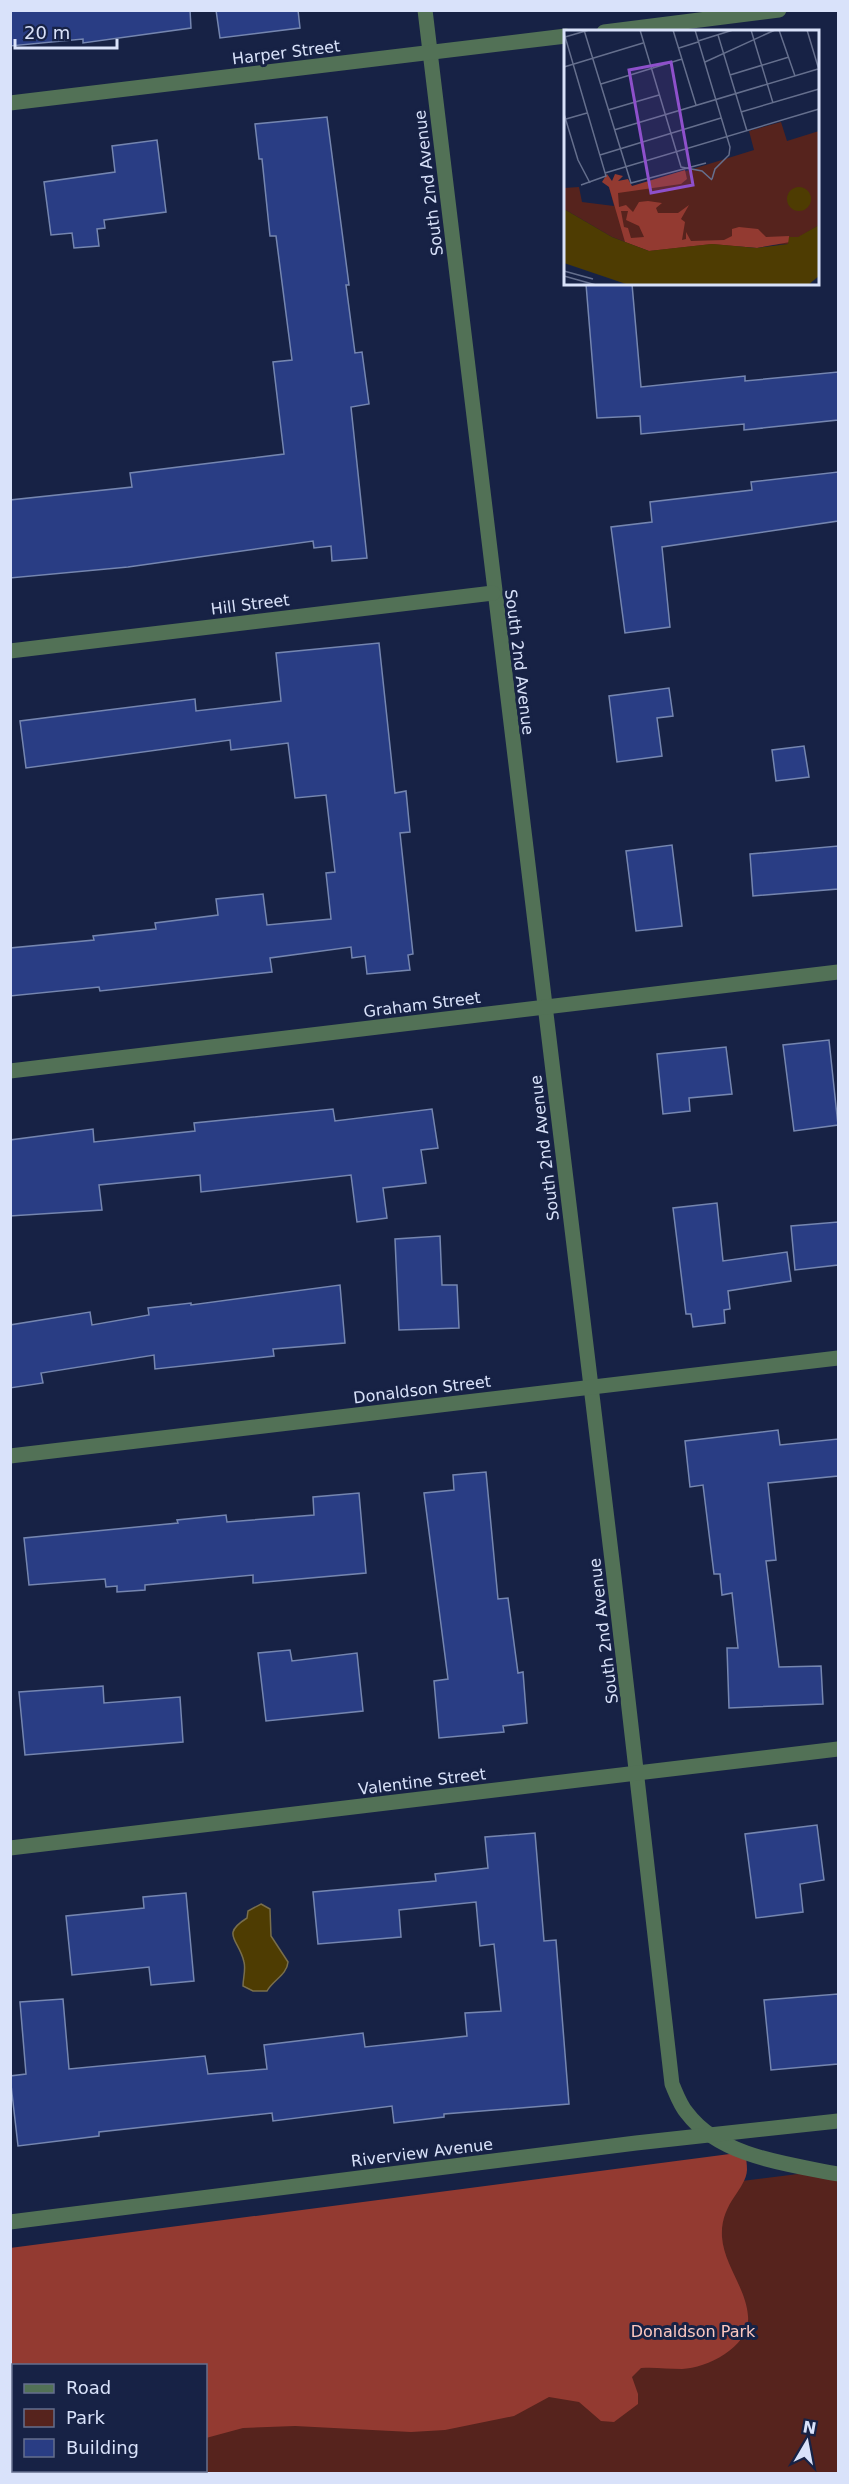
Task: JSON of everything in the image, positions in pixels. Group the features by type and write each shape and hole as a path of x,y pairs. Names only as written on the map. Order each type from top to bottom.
{"street":[{"name":"South 2nd Avenue","path":"425,10 493,593 638,1774 672,2084 686,2113 710,2136 780,2163 838,2174"},
{"path":"620,30 779,10"},
{"name":"Harper Street","path":"10,103 564,36"},
{"name":"Hill Street","path":"10,651 493,593"},
{"name":"Graham Street","path":"10,1071 838,972"},
{"name":"Donaldson Street","path":"10,1456 838,1358"},
{"name":"Valentine Street","path":"10,1848 838,1749"},
{"name":"Riverview Avenue","path":"10,2222 838,2121"}],"green space":[{"name":"Donaldson Park","path":"745,2152 747,2168 746,2177 729,2206 722,2225 724,2247 743,2296 748,2316 743,2337 726,2353 704,2365 682,2369 641,2368 632,2377 638,2394 638,2404 614,2422 601,2421 579,2402 549,2397 514,2416 445,2430 411,2432 295,2426 243,2428 207,2438 207,2364 12,2364 11,2442 10,2248"},
{"name":"Donaldson Park","path":"838,2169 838,2473 11,2473 10,2272"}],"shaded area":[{"path":"261,1904 270,1909 271,1936 288,1962 285,1970 267,1991 253,1991 243,1986 244,1962 233,1933 234,1929 247,1918 248,1911"}],"building":[{"path":"10,10 190,10 191,28 83,43 83,39 10,46"},
{"path":"216,10 298,10 300,28 220,38"},
{"path":"327,117 349,285 346,285 355,353 362,352 369,404 351,407 367,558 332,561 331,546 314,548 313,541 128,567 10,578 10,500 132,487 130,473 284,454 273,362 292,360 276,236 270,236 262,159 259,159 255,124"},
{"path":"157,140 166,212 104,220 105,228 97,229 99,246 74,248 72,233 51,235 44,182 115,172 112,146"},
{"path":"586,285 632,285 641,387 745,376 745,381 838,372 838,420 744,430 744,424 641,434 640,416 597,418"},
{"path":"838,472 838,521 662,547 670,627 625,633 611,527 652,522 650,502 752,490 751,482"},
{"path":"379,643 395,793 406,791 410,832 400,833 413,954 408,955 410,970 367,974 365,956 352,958 351,947 270,958 272,972 100,991 99,987 10,996 10,948 94,940 93,936 156,929 155,923 218,915 216,899 263,894 267,925 331,919 326,873 335,872 326,795 295,798 288,743 231,750 230,740 26,768 20,721 195,699 196,711 281,701 276,653"},
{"path":"669,688 673,716 657,718 662,756 617,762 609,696"},
{"path":"804,746 809,777 776,781 772,750"},
{"path":"672,845 682,926 636,931 626,851"},
{"path":"838,846 838,889 753,896 750,854"},
{"path":"829,1040 838,1125 794,1131 783,1045"},
{"path":"726,1047 732,1094 689,1098 690,1111 663,1114 657,1054"},
{"path":"333,1109 335,1121 432,1109 438,1148 421,1150 426,1183 383,1188 387,1218 357,1222 351,1175 201,1192 200,1175 99,1185 102,1210 10,1216 10,1140 93,1129 94,1142 195,1131 194,1123"},
{"path":"717,1203 723,1261 787,1252 791,1281 728,1291 730,1309 724,1310 725,1323 693,1327 691,1314 686,1314 673,1208"},
{"path":"838,1222 838,1265 795,1270 791,1226"},
{"path":"440,1236 442,1285 457,1285 459,1328 399,1330 395,1239"},
{"path":"340,1285 345,1343 273,1349 274,1356 155,1369 154,1355 41,1373 43,1383 10,1388 10,1325 90,1312 92,1325 149,1315 148,1308 191,1303 191,1305"},
{"path":"778,1430 780,1445 838,1439 838,1476 768,1483 776,1560 766,1561 779,1667 821,1666 823,1704 729,1708 727,1648 738,1648 732,1593 722,1595 720,1574 714,1574 703,1485 690,1487 685,1441"},
{"path":"486,1472 498,1599 508,1598 518,1673 523,1672 527,1723 503,1726 504,1732 439,1738 434,1681 448,1679 424,1493 454,1490 453,1475"},
{"path":"359,1493 366,1573 253,1583 253,1575 145,1585 145,1590 117,1592 117,1586 106,1587 105,1579 29,1585 24,1538 178,1523 177,1520 226,1515 227,1522 314,1515 313,1497"},
{"path":"290,1650 292,1661 357,1653 363,1711 266,1721 258,1653"},
{"path":"103,1686 104,1703 180,1697 183,1742 25,1755 19,1692"},
{"path":"817,1825 824,1880 800,1884 803,1912 756,1918 745,1834"},
{"path":"535,1833 544,1941 556,1940 569,2104 444,2114 444,2117 394,2123 392,2106 273,2121 272,2113 99,2132 99,2136 18,2146 10,2076 26,2074 20,2002 63,1999 69,2069 205,2056 208,2074 267,2069 264,2045 363,2033 365,2047 467,2036 465,2013 501,2011 494,1944 480,1946 476,1902 399,1910 401,1937 318,1944 313,1892 436,1881 435,1874 488,1868 485,1837"},
{"path":"186,1893 194,1981 151,1985 149,1967 72,1975 66,1916 144,1908 143,1897"},
{"path":"838,1994 838,2064 771,2070 764,2000"}]}
